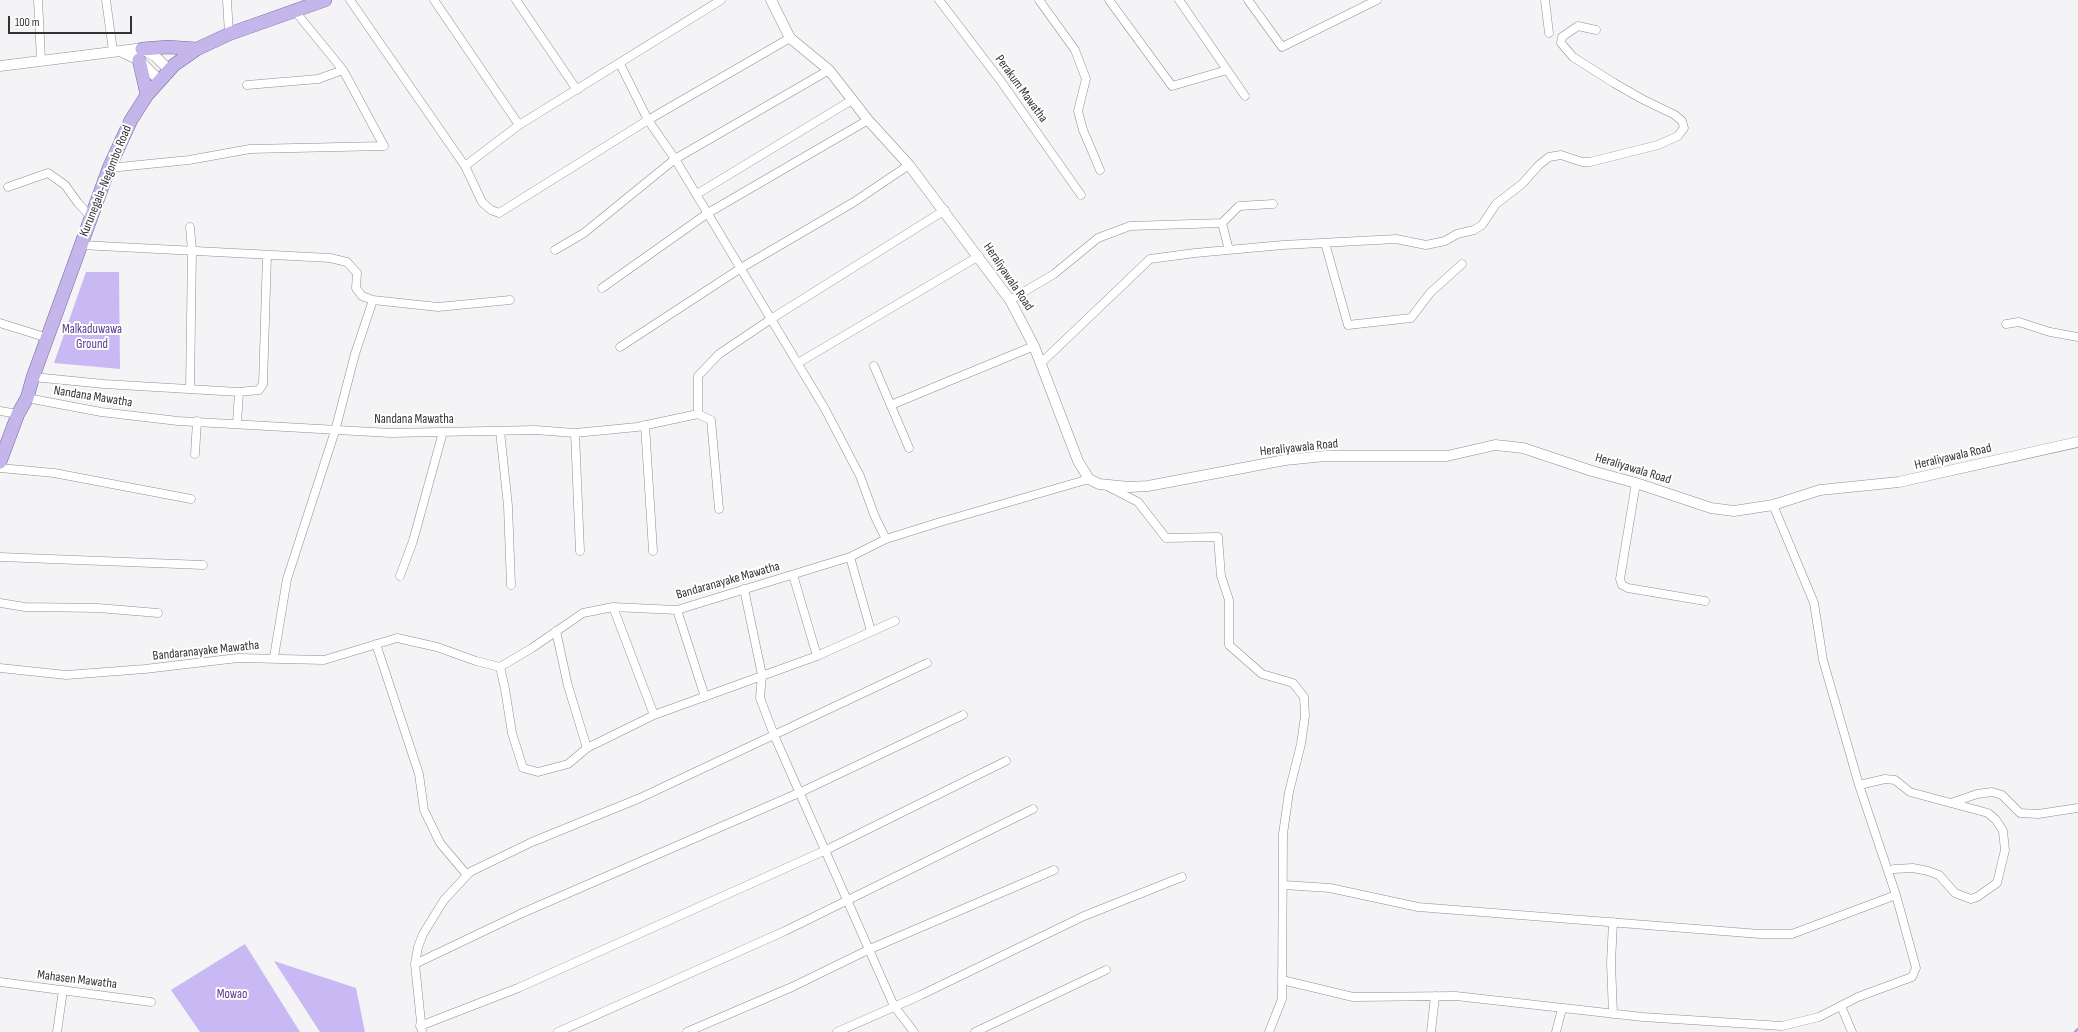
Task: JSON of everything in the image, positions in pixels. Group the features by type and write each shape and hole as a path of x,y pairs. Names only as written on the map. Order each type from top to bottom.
{"main road":[{"name":"Kurunegala-Negombo Road","path":"0,462 18,414 27,398 32,377 48,338 108,168 130,120 147,95 169,70 197,49 229,34 325,0"},
{"path":"147,95 140,55 168,47 197,49"}],"street":[{"path":"38,0 42,60"},
{"path":"106,0 117,51"},
{"path":"227,0 229,34"},
{"path":"350,0 465,166 482,202 491,210 499,213 648,120 790,38"},
{"path":"434,0 519,125"},
{"path":"516,0 577,90"},
{"path":"465,166 519,125 620,64 721,0"},
{"name":"Heraliyawala Road","path":"771,0 790,38 830,70 868,120 909,164 945,210 1010,300 1034,346 1078,461 1089,479 1106,486 1128,487 1172,483 1285,460 1337,456 1447,456 1495,445 1523,448 1592,471 1636,482 1722,510 1755,508 1773,505 1820,490 1898,482 2078,442"},
{"name":"Perakum Mawatha","path":"939,0 1000,80 1081,195"},
{"path":"1039,0 1075,50 1086,79 1078,111 1083,130 1100,170"},
{"path":"1108,0 1172,86 1227,70"},
{"path":"1179,0 1244,96"},
{"path":"1248,0 1282,47 1377,0"},
{"path":"1545,0 1549,33"},
{"path":"108,168 189,160 250,149 384,146 343,70 294,10"},
{"path":"1040,364 1150,259 1229,250 1396,238 1426,245 1445,240 1457,234 1474,230 1482,225 1496,204 1522,184 1539,165 1549,157 1560,154 1582,162 1590,162 1658,145 1678,136 1684,128 1682,121 1675,115 1642,99 1596,72 1573,57 1561,43 1562,36 1578,26 1596,30"},
{"path":"0,66 117,51 155,56 169,70"},
{"path":"140,55 159,80"},
{"path":"620,64 648,120 676,159 825,409 860,476 875,517 886,539"},
{"path":"247,85 318,79 343,70"},
{"path":"555,250 584,233 676,159 830,70"},
{"path":"697,194 852,100"},
{"path":"602,288 708,213 868,120"},
{"path":"620,347 741,268 854,202 909,164"},
{"path":"8,187 48,173 65,185 90,216"},
{"path":"1010,300 1054,274 1098,238 1130,226 1222,222 1239,206 1273,204"},
{"path":"719,509 711,420 698,414 698,376 719,354 771,319 945,210"},
{"path":"1222,222 1229,250"},
{"path":"190,227 192,251 190,388"},
{"path":"1325,243 1348,325 1411,318 1430,293 1462,264"},
{"path":"81,245 330,258 347,262 357,273 356,288 362,296 373,300 438,307 510,300"},
{"path":"32,377 104,384 239,392 259,390 263,384 267,255"},
{"path":"798,363 979,256"},
{"path":"274,657 287,579 335,431 355,354 373,300"},
{"path":"2006,324 2020,322 2050,332 2078,337"},
{"path":"0,323 48,338"},
{"path":"891,405 1034,346"},
{"path":"874,366 909,448"},
{"path":"237,423 239,392"},
{"name":"Nandana Mawatha","path":"27,398 101,412 197,421 335,431 575,432 645,425 698,414"},
{"path":"0,411 18,414"},
{"path":"195,454 197,421"},
{"path":"645,425 653,551"},
{"path":"500,431 508,506 511,584"},
{"path":"400,576 413,541 443,432"},
{"path":"575,432 580,551"},
{"path":"0,468 54,473 191,499"},
{"name":"Bandaranayake Mawatha","path":"0,668 66,675 145,669 238,658 274,657 324,660 397,638 437,647 476,661 500,667 583,613 613,607 676,610 850,557 886,539 1089,479"},
{"path":"1636,482 1620,579 1622,585 1628,588 1705,601"},
{"path":"1106,486 1138,502 1166,538 1218,537 1221,576 1229,600 1229,645 1262,674 1293,683 1304,697 1305,716 1301,744 1289,792 1283,834 1284,885 1282,999 1269,1032"},
{"path":"1282,980 1353,997 1456,996 1613,1014 1782,1026 1819,1017 1858,997 1912,977 1916,968 1896,895 1859,785 1823,660 1814,603 1773,505"},
{"path":"0,557 203,565"},
{"path":"850,557 871,631"},
{"path":"793,575 817,656"},
{"path":"744,589 762,675 760,698 774,735 801,792 894,1006 914,1032"},
{"path":"0,603 25,607 98,608 158,614"},
{"path":"613,607 654,715"},
{"path":"676,610 705,697"},
{"path":"500,667 512,733 523,768 538,772 568,764 587,748 654,715 817,656 895,621"},
{"path":"556,631 568,686 587,748"},
{"path":"376,644 419,774 424,810 440,843 467,875"},
{"path":"927,663 640,798 532,842 470,872 444,900 423,934 418,947 415,964 421,1029 518,988 826,850 1006,761"},
{"path":"415,964 520,914 801,792 963,715"},
{"path":"1859,785 1885,779 1895,780 1910,792 1988,813 1996,820 2003,831 2006,850 1997,883 1977,898 1971,900 1955,893 1939,875 1934,873 1913,868 1894,869"},
{"path":"1951,803 1977,794 1992,792 2002,795 2020,813 2038,814 2078,808"},
{"path":"558,1032 666,985 848,901 1033,809"},
{"path":"688,1032 792,987 870,949 1054,870"},
{"path":"837,1032 921,995 1084,916 1182,877"},
{"path":"1284,885 1330,888 1418,907 1760,934 1792,934 1896,895"},
{"path":"1613,1014 1611,963 1614,922"},
{"path":"975,1032 1106,970"},
{"name":"Mahasen Mawatha","path":"0,982 151,1002"},
{"path":"57,1032 63,990"},
{"path":"1431,1032 1435,996"},
{"path":"1841,1006 1852,1032"},
{"path":"1556,1032 1562,1009"}],"green space":[{"name":"Malkaduwawa Ground","path":"86,272 119,272 120,369 54,363"},
{"name":"Mowao","path":"245,944 300,1032 200,1032 171,990"},
{"path":"274,961 356,988 365,1032 320,1032"}],"waterway":[{"path":"2075,1032 2078,1029"}]}
